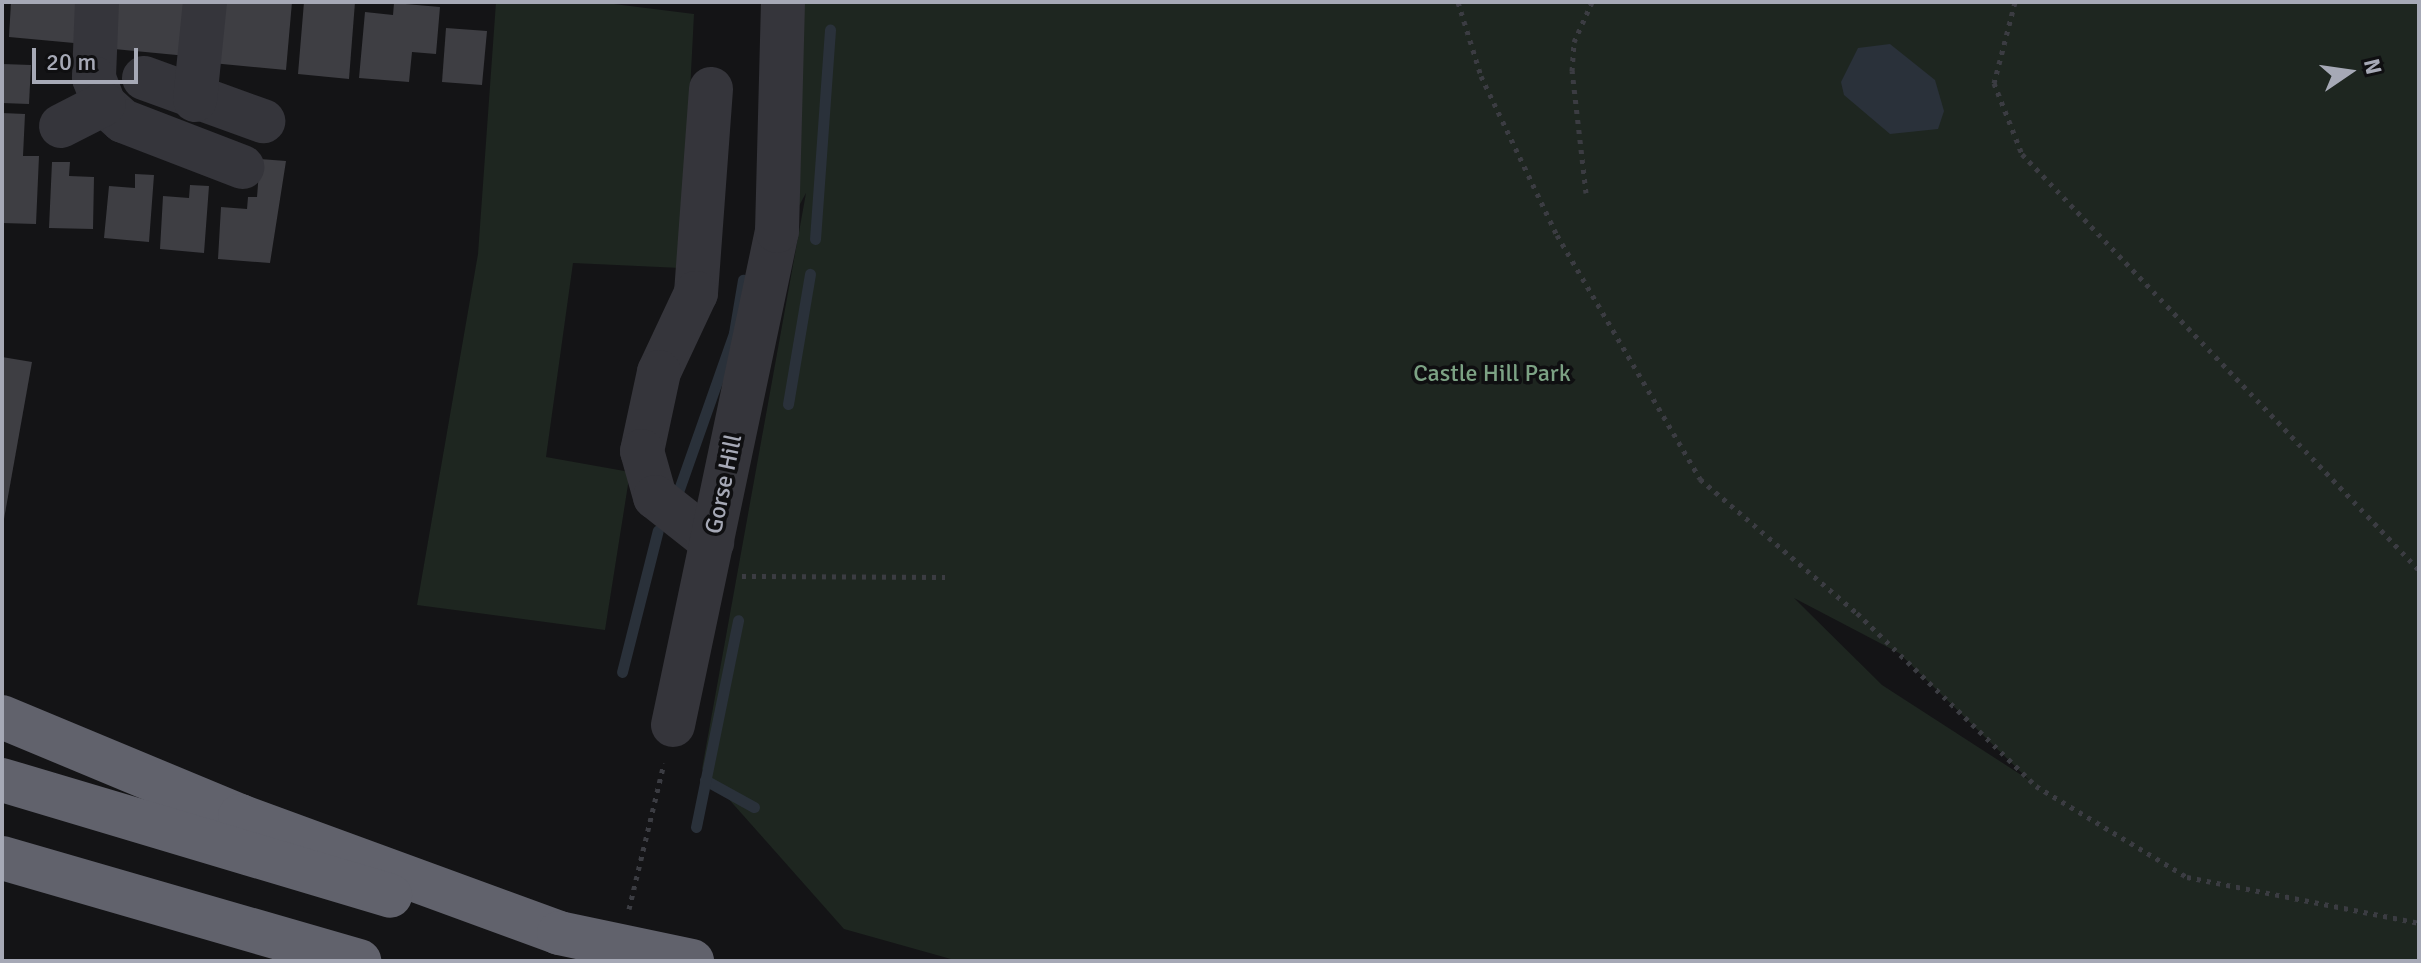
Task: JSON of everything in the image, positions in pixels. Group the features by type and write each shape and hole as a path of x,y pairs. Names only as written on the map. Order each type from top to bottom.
{"highway":[{"path":"2,717 240,816 559,933"},
{"path":"2,780 319,880 692,961"},
{"path":"2,858 359,961"}],"street":[{"path":"97,2 94,78 104,104 123,121 242,167"},
{"path":"195,100 205,2"},
{"name":"Gorse Hill","path":"673,725 777,231 783,2"},
{"path":"144,78 195,100 263,121"},
{"path":"708,559 655,497 642,451 659,372 696,293 711,89"},
{"path":"61,126 104,104"}],"path":[{"path":"1458,2 1481,76 1557,235 1700,479 1857,613 2036,786 2187,877 2419,923"},
{"path":"1586,193 1572,71 1574,42 1592,2"},
{"path":"2015,2 1994,83 2022,154 2419,570"},
{"path":"708,559 945,577"},
{"path":"628,917 673,725"}],"green space":[{"path":"496,2 598,2 694,14 681,268 573,263 546,457 630,472 605,630 417,605 478,254"},
{"name":"Castle Hill Park","path":"791,2 2419,2 2419,961 958,961 844,929 702,769 806,193 786,230","holes":["1794,598 1899,653 2029,780 1882,685"]}],"shaded area":[{"path":"1890,44 1935,80 1944,111 1938,129 1890,134 1844,95 1841,82 1858,48"}],"building":[{"path":"11,2 78,2 74,43 9,37"},
{"path":"118,2 192,2 187,56 114,49"},
{"path":"218,2 292,2 286,70 212,63"},
{"path":"304,2 355,2 349,79 298,74"},
{"path":"394,3 440,7 436,54 412,52 409,82 359,78 365,12 393,15"},
{"path":"446,28 487,31 482,85 442,82"},
{"path":"2,64 31,65 29,104 2,103"},
{"path":"2,113 25,114 23,156 39,156 36,224 2,223"},
{"path":"260,159 286,161 270,263 218,259 221,207 247,209 248,197 257,197"},
{"path":"52,162 70,162 69,176 94,177 93,229 49,228"},
{"path":"135,174 154,175 149,242 104,238 109,186 135,188"},
{"path":"190,185 209,186 204,253 160,249 163,196 189,198"},
{"path":"2,357 32,362 4,519 2,518"}],"waterway":[{"path":"815,239 830,30"},
{"path":"788,404 810,274"},
{"path":"677,495 734,333 743,280"},
{"path":"622,672 658,530"},
{"path":"696,827 738,620"},
{"path":"705,780 754,807"}]}
